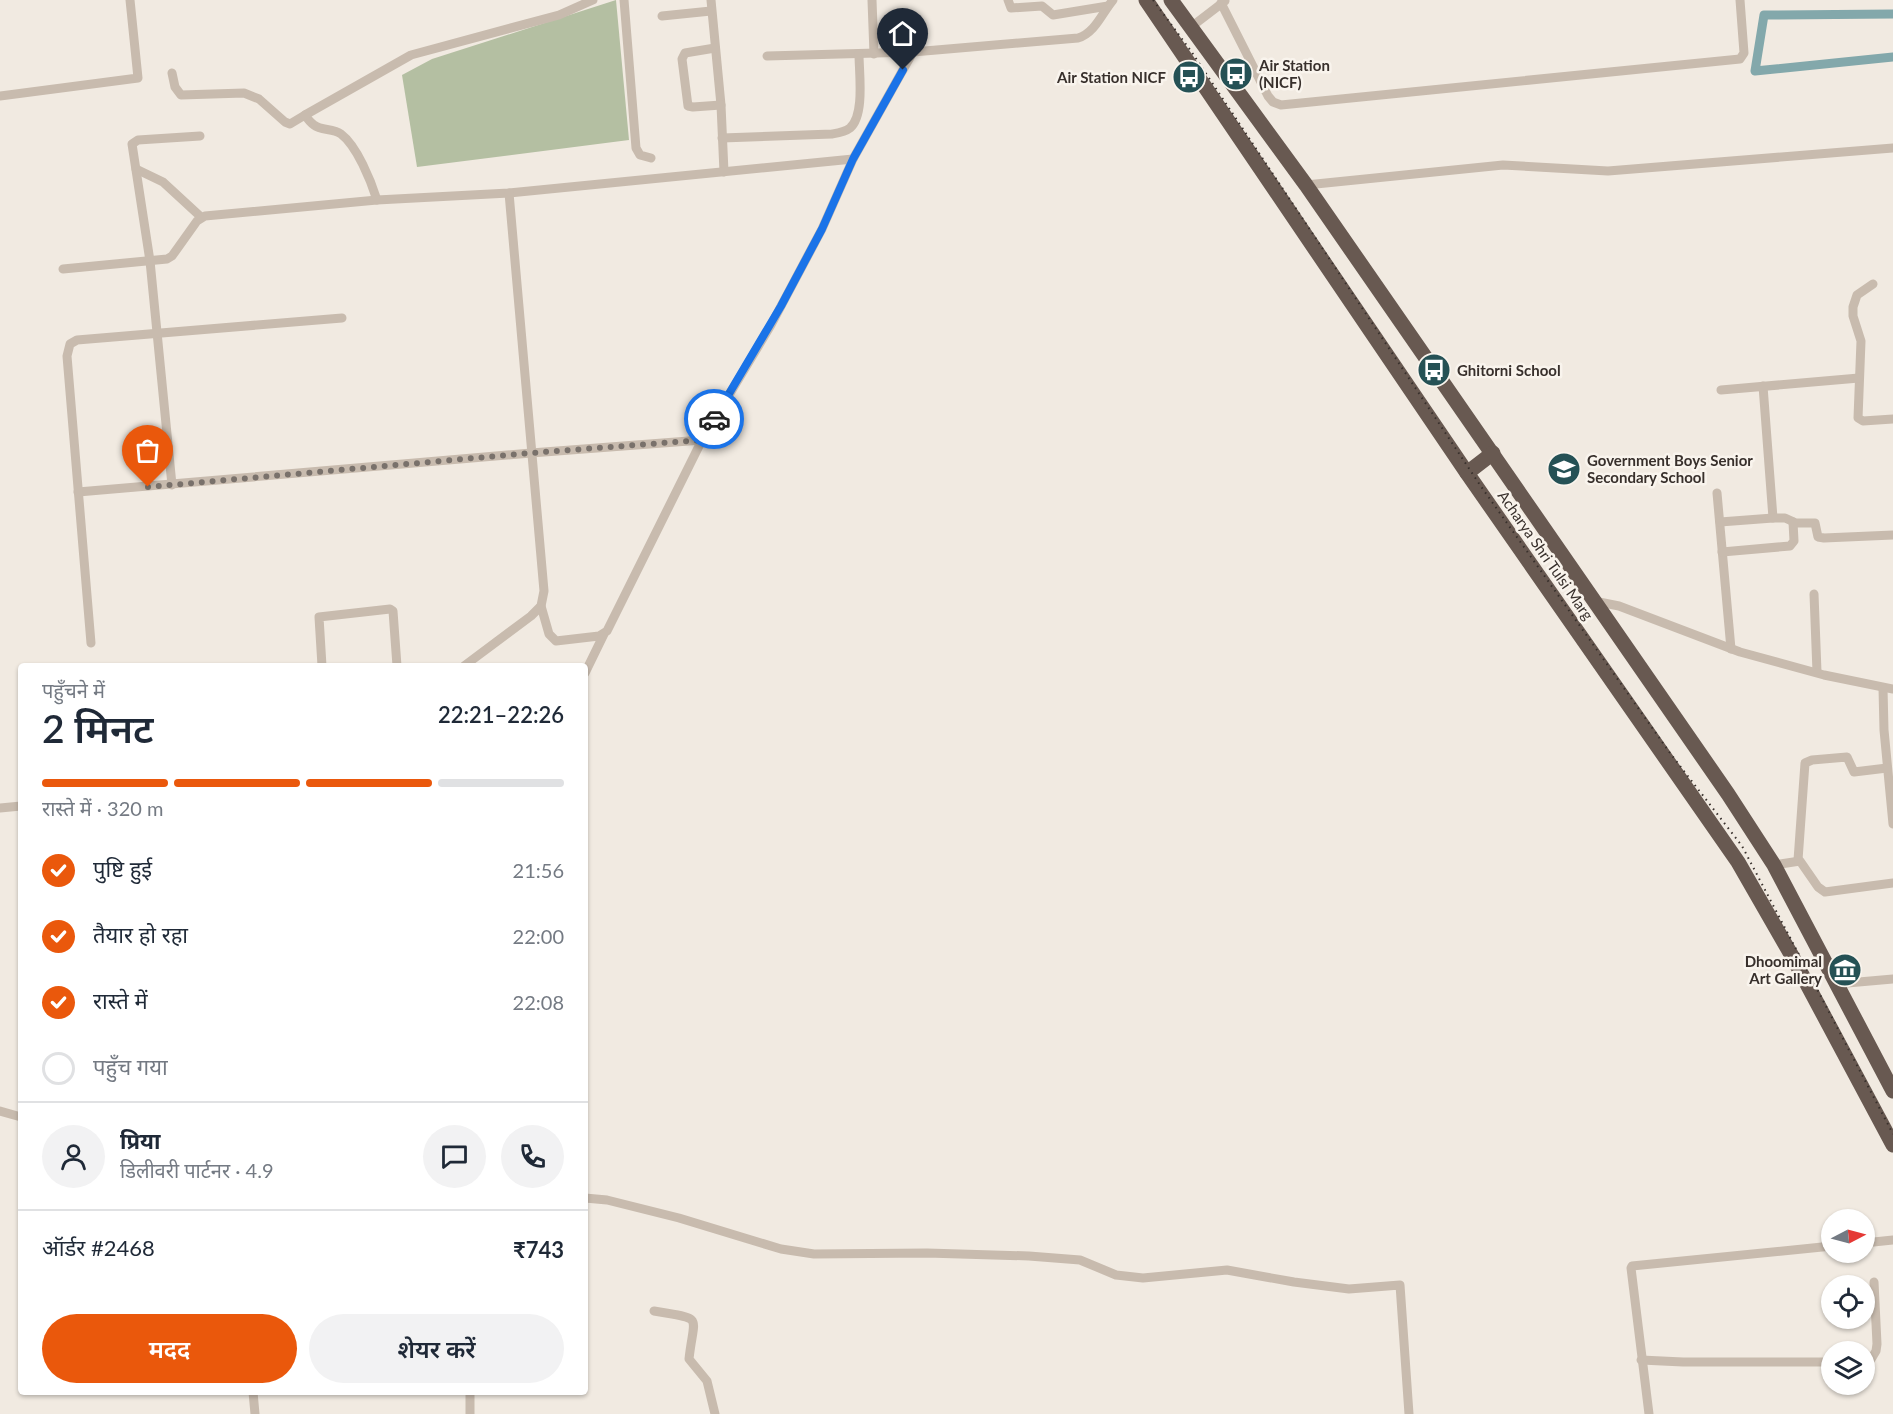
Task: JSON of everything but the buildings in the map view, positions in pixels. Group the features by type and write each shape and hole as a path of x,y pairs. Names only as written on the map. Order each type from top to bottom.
{"highway":[{"name":"Acharya Shri Tulsi Marg","path":"1146,0 1467,473 1738,862 1792,956 1893,1145"},
{"name":"Acharya Shri Tulsi Marg","path":"1171,0 1306,185 1728,794 1774,865 1893,1091"},
{"path":"1467,473 1492,453"}],"street":[{"path":"0,96 138,78 130,0"},
{"path":"172,73 175,87 181,94 244,93 259,99 280,120 290,124 411,55 559,15 593,0"},
{"path":"624,0 636,148 640,155 651,158"},
{"path":"711,0 721,105 724,172"},
{"path":"872,0 874,54"},
{"path":"1008,0 1011,8 1042,6 1053,15 1085,11 1111,3"},
{"path":"1084,0 1085,11"},
{"path":"1191,27 1223,2 1268,96 1273,102 1281,105 1740,59 1744,53 1740,0"},
{"path":"768,56 913,52 1078,38 1088,33 1111,3"},
{"path":"662,16 711,11"},
{"path":"715,48 686,53 682,59 687,102 690,107 721,105"},
{"path":"588,667 702,440 792,286 822,229 853,159 913,52"},
{"path":"722,138 832,134 848,130 857,117 859,105 859,54"},
{"path":"304,115 315,127 336,131 346,139 371,182 377,200"},
{"path":"172,485 150,261 132,148 135,141 200,136"},
{"path":"1306,185 1503,165 1618,170 1893,148"},
{"path":"63,269 150,261 172,256 201,217 377,200 510,193 853,159"},
{"path":"136,169 163,182 201,217"},
{"path":"510,193 544,591 541,606 553,639 559,641 604,634"},
{"path":"1873,284 1857,295 1853,307 1853,316 1861,340 1858,418 1863,421 1893,419"},
{"path":"91,643 68,347 77,340 342,318"},
{"path":"1721,390 1859,378"},
{"path":"1763,386 1773,518"},
{"path":"78,492 702,440"},
{"path":"1717,493 1731,649"},
{"path":"1720,522 1785,518 1792,522 1815,523 1818,537 1824,538 1893,535"},
{"path":"1722,552 1790,546 1794,541 1792,522"},
{"path":"1814,594 1817,672"},
{"path":"1594,601 1619,606 1731,649 1888,689 1884,730 1893,824"},
{"path":"468,663 541,606"},
{"path":"322,663 319,617 390,609 393,611 397,663"},
{"path":"1798,860 1805,763 1812,760 1847,756 1854,772 1887,768"},
{"path":"0,808 18,806"},
{"path":"1774,865 1798,860 1805,865 1818,887 1825,892 1893,883"},
{"path":"1836,984 1893,979"},
{"path":"0,1111 18,1116"},
{"path":"588,1198 607,1200 679,1218 781,1249 814,1254 927,1253 1029,1256 1080,1260 1116,1275 1143,1278 1227,1270 1349,1289 1400,1285 1409,1414"},
{"path":"1875,1242 1893,1240"},
{"path":"1649,1414 1630,1268 1633,1265 1821,1247"},
{"path":"654,1311 693,1319 695,1328 689,1359 707,1381 715,1414"},
{"path":"1875,1316 1875,1353"},
{"path":"1641,1359 1821,1362"},
{"path":"253,1395 255,1414"},
{"path":"470,1395 470,1414"}],"green space":[{"path":"616,0 629,140 417,167 402,75 432,59"}],"waterway":[{"path":"1893,14 1764,15 1755,71 1893,57"}],"railway":[{"path":"1153,0 1191,51 1480,485 1670,753 1742,846 1893,1134"}],"way so far":[{"path":"148,487 702,440 714,419"}],"place":[{"name":"Air Station (NICF)","path":"1236,74"},
{"name":"Air Station NICF","path":"1189,77"},
{"name":"Ghitorni School","path":"1434,370"},
{"name":"Government Boys Senior Secondary School","path":"1564,469"},
{"name":"Dhoomimal Art Gallery","path":"1845,970"}],"route":[{"path":"714,419 771,325 822,229 853,159 903,70"}]}
